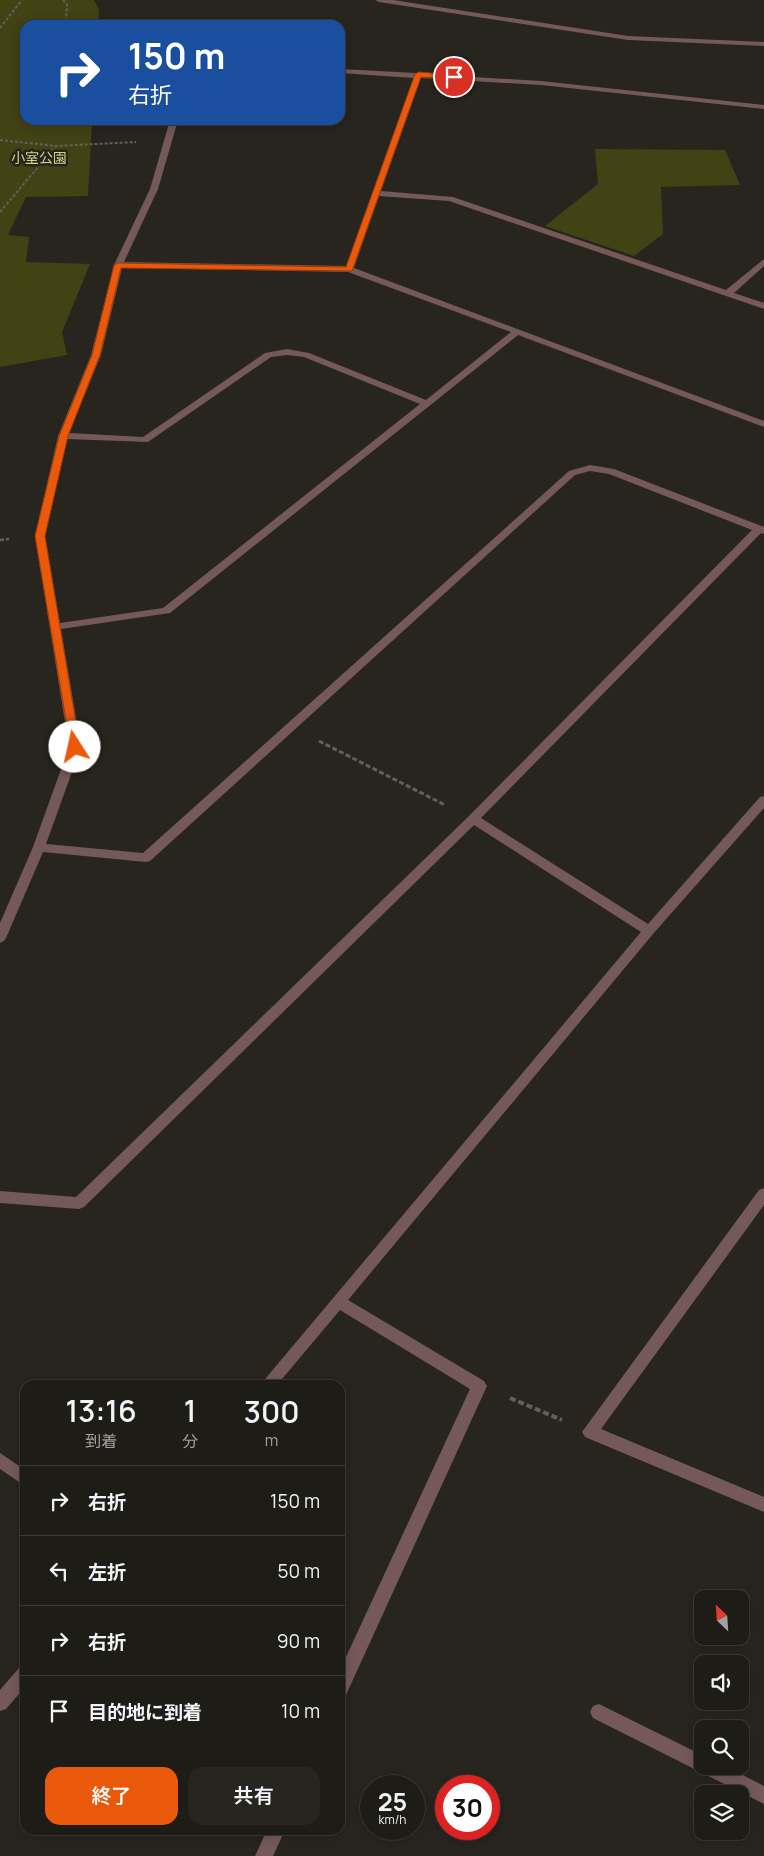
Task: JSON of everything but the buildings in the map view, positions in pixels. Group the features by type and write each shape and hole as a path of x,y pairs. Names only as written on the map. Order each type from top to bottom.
{"street":[{"path":"379,0 628,38 764,44"},
{"path":"345,71 419,74 541,83 764,107"},
{"path":"349,269 375,192 419,74"},
{"path":"0,938 39,847 75,747 40,536 63,436 96,355 118,265 154,189 172,125"},
{"path":"375,192 450,200 764,306"},
{"path":"728,293 764,262"},
{"path":"118,265 349,269 764,424"},
{"path":"54,627 166,611 518,331"},
{"path":"63,436 145,440 268,355 287,352 306,355 426,403"},
{"path":"0,1197 79,1203 474,819 762,530 611,471 590,468 572,473 146,858 39,847"},
{"path":"272,1380 649,932 764,800"},
{"path":"474,819 649,932"},
{"path":"764,1194 590,1432 764,1505"},
{"path":"338,1302 479,1386 345,1678"},
{"path":"0,1460 20,1475"},
{"path":"0,1703 20,1680"},
{"path":"599,1712 694,1760"},
{"path":"724,1775 764,1795"},
{"path":"264,1856 274,1835"}],"path":[{"path":"0,28 22,0"},
{"path":"63,0 67,4 66,20"},
{"path":"0,140 56,146 167,141"},
{"path":"0,212 56,146"},
{"path":"291,728 474,819"},
{"path":"479,1386 590,1432"}],"green space":[{"name":"小室公園","path":"0,0 94,0 99,10 98,20 20,20 20,125 92,125 88,196 26,197 8,235 29,237 26,262 90,264 62,332 67,355 0,367"},
{"path":"595,149 725,150 740,185 661,187 663,234 634,256 545,226 598,184"}],"route":[{"path":"75,747 40,536 63,436 96,355 118,265 349,269 375,192 419,74 454,77"}]}
